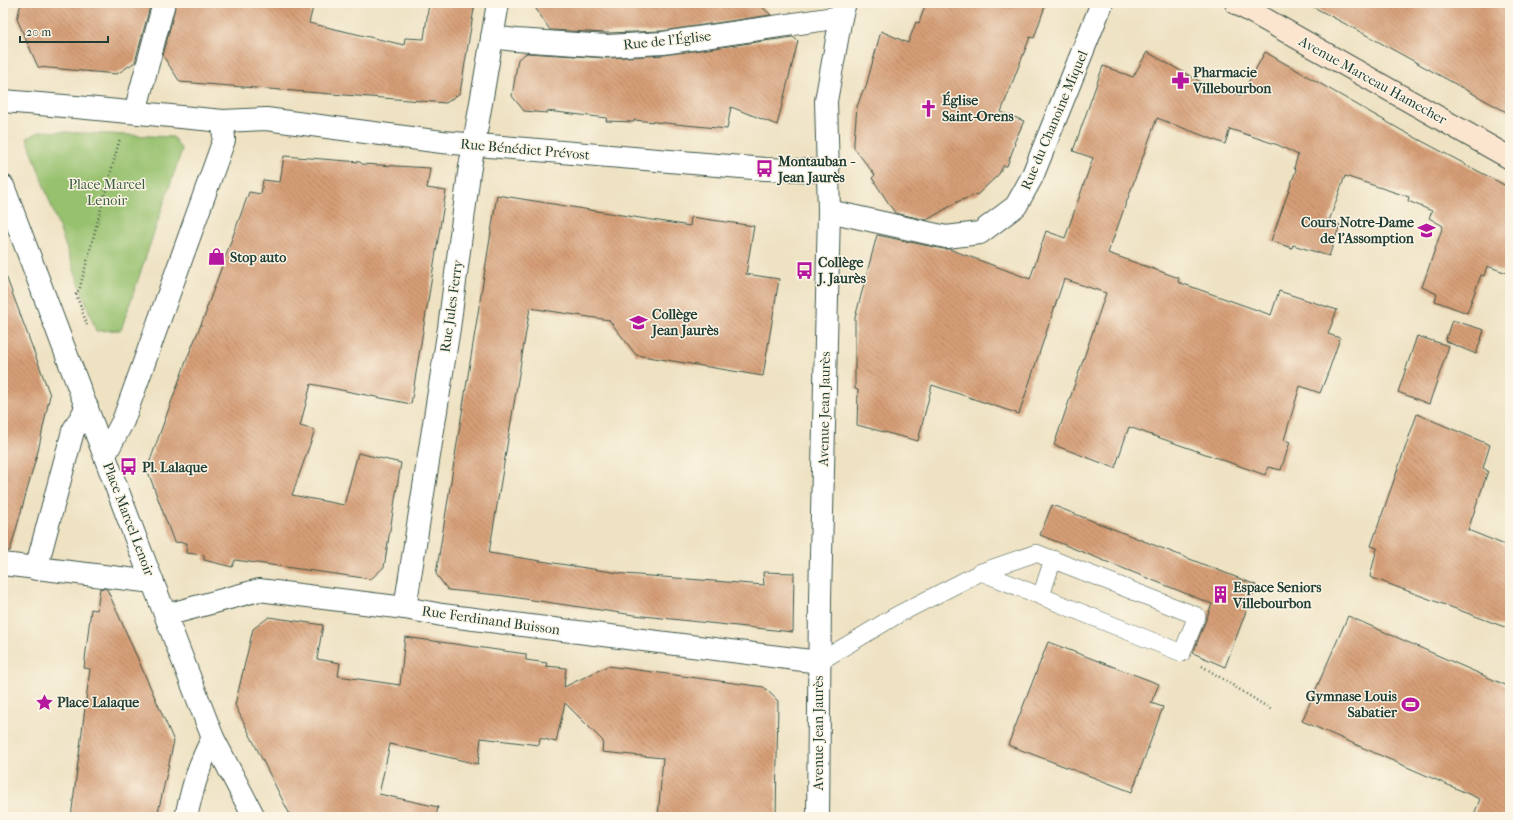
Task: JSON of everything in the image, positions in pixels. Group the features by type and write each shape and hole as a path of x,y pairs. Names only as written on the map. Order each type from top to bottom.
{"main road":[{"name":"Avenue Marceau Hamecher","path":"1236,3 1510,158"}],"street":[{"path":"127,111 164,3"},
{"name":"Rue Jules Ferry","path":"405,608 449,328 474,145 498,3"},
{"name":"Rue du Chanoine Miquel","path":"829,211 946,237 980,233 1016,206 1032,178 1102,3"},
{"name":"Rue de l'Église","path":"492,37 607,46 664,43 843,10"},
{"name":"Avenue Jean Jaurès","path":"818,817 819,662 829,211 826,100 843,10"},
{"path":"3,101 127,111 223,121"},
{"name":"Rue Bénédict Prévost","path":"223,121 266,119 474,145 765,169 828,171"},
{"name":"Place Marcel Lenoir","path":"105,455 123,421 224,140 223,121"},
{"name":"Place Marcel Lenoir","path":"3,186 153,582"},
{"path":"36,569 73,431 87,407"},
{"path":"3,564 153,582 213,738 254,817"},
{"name":"Rue Ferdinand Buisson","path":"166,615 259,590 405,608 450,616 819,662"},
{"path":"186,817 200,764 213,738"}],"lane":[{"path":"819,662 897,615 981,572 1036,553 1198,616 1182,653 981,572"},
{"path":"1041,596 1053,559"}],"path":[{"path":"87,325 76,294 80,287 121,135 117,125 127,111"},
{"path":"1182,653 1272,710"}],"green space":[{"name":"Place Marcel Lenoir","path":"41,131 173,137 182,150 121,330 96,331 27,138"}],"building":[{"path":"21,3 151,3 135,62 117,74 38,67 17,19"},
{"path":"176,3 314,3 309,23 404,45 405,38 424,39 429,3 475,3 460,93 446,103 180,82 163,56"},
{"path":"532,3 758,3 771,15 662,31 607,33 550,30"},
{"name":"Église Saint-Orens","path":"926,3 1046,3 1034,38 1030,37 1001,112 1024,121 1014,143 1015,144 1007,166 1003,166 999,174 978,194 959,201 927,220 895,213 872,178 875,175 854,148 857,107 863,90 865,90 881,31 908,43 916,22 919,23"},
{"path":"1306,3 1510,3 1510,114 1368,36"},
{"path":"793,37 798,41 777,125 731,107 727,129 634,120 634,122 606,121 607,118 547,111 547,113 524,111 512,96 518,59 527,53 606,58 664,55"},
{"path":"1147,52 1219,92 1222,86 1241,96 1265,52 1401,130 1510,188 1510,274 1487,266 1484,276 1481,275 1467,313 1435,301 1437,294 1422,287 1443,226 1429,218 1432,211 1408,201 1409,197 1345,176 1329,221 1340,225 1329,256 1293,245 1292,248 1271,241 1296,170 1294,168 1298,155 1278,145 1230,129 1225,144 1157,118 1108,253 1179,278 1178,282 1271,315 1279,291 1337,310 1328,334 1340,338 1329,370 1320,393 1300,386 1284,440 1290,442 1281,470 1268,467 1265,475 1129,427 1115,468 1054,445 1106,293 1064,279 1019,414 932,385 918,441 857,425 858,390 855,389 855,318 877,235 949,249 1030,279 1046,231 1065,238 1093,158 1073,151 1103,66 1133,77"},
{"path":"284,156 360,162 362,164 430,168 427,188 446,191 411,404 311,384 300,426 315,430 292,495 344,505 358,453 401,463 384,567 371,579 235,560 232,567 204,560 204,555 186,553 187,543 174,542 147,469 188,356 207,310 249,192 261,194 263,180 280,182"},
{"path":"497,195 690,226 691,217 754,226 746,274 779,279 763,376 636,355 609,320 530,308 489,553 625,574 764,585 763,572 794,573 793,632 634,615 498,595 448,590 436,574"},
{"path":"3,276 6,276 50,395 38,451 10,551 3,550"},
{"path":"1452,320 1484,330 1476,354 1445,341"},
{"path":"1417,336 1449,346 1429,404 1398,392"},
{"path":"1417,414 1490,445 1483,468 1488,471 1468,530 1510,547 1510,629 1370,577 1377,548 1371,546"},
{"name":"Espace Seniors Villebourbon","path":"1052,505 1256,585 1225,667 1193,653 1212,604 1040,535"},
{"path":"100,588 107,589 174,741 157,817 71,817 90,669 84,668 91,609 97,610"},
{"name":"Gymnase Louis Sabatier","path":"1348,616 1510,687 1510,817 1473,817 1480,799 1302,721"},
{"path":"269,617 323,625 317,659 340,663 338,676 400,685 405,637 526,654 526,660 547,663 546,666 566,668 564,687 608,666 764,687 778,701 776,817 658,817 663,758 602,752 603,741 565,703 556,742 540,738 539,745 481,738 478,764 390,744 379,794 438,807 436,817 291,817 235,705 253,629"},
{"path":"1048,642 1159,684 1151,703 1163,707 1132,792 1008,745"}],"place":[{"name":"Pharmacie Villebourbon","path":"1180,80"},
{"name":"Église Saint-Orens","path":"929,108"},
{"name":"Montauban - Jean Jaurès","path":"765,169"},
{"name":"Cours Notre-Dame de l'Assomption","path":"1427,230"},
{"name":"Stop auto","path":"217,257"},
{"name":"Collège J. Jaurès","path":"805,270"},
{"name":"Collège Jean Jaurès","path":"639,322"},
{"name":"Pl. Lalaque","path":"129,467"},
{"name":"Espace Seniors Villebourbon","path":"1220,595"},
{"name":"Place Lalaque","path":"44,702"},
{"name":"Gymnase Louis Sabatier","path":"1410,704"}]}
